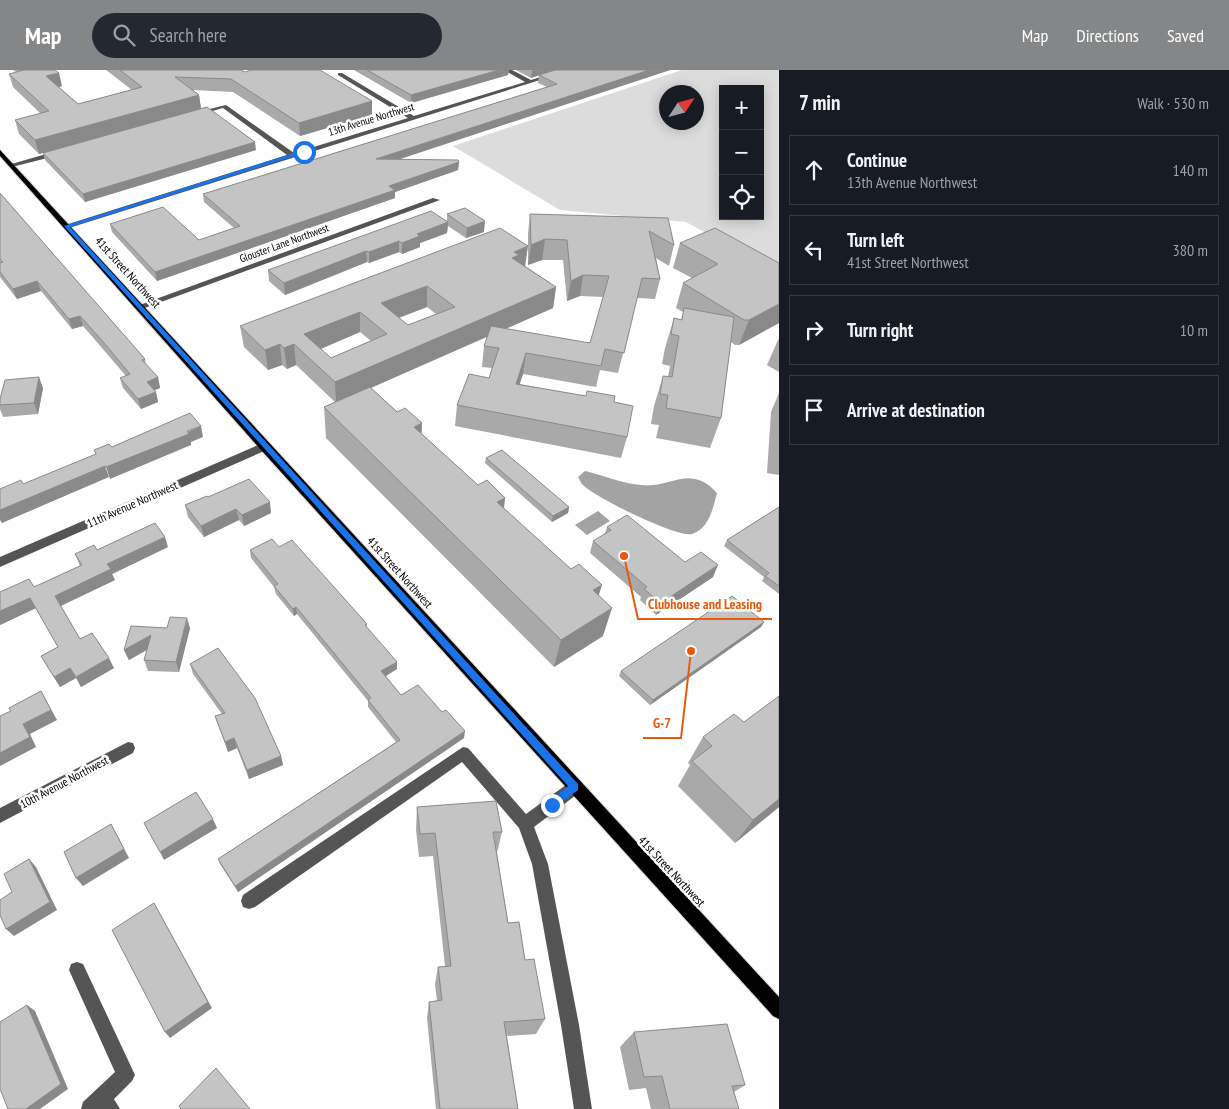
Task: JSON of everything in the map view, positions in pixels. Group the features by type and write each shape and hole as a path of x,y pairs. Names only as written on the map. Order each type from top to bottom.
{"main road":[{"name":"41st Street Northwest","path":"0,152 779,1010"}],"street":[{"path":"507,70 531,82"},
{"name":"13th Avenue Northwest","path":"66,226 569,70"},
{"path":"344,73 413,118"},
{"path":"187,117 224,106 292,155"},
{"path":"12,165 66,150"},
{"name":"Glouster Lane Northwest","path":"139,307 436,200"},
{"name":"11th Avenue Northwest","path":"0,562 265,446"},
{"name":"10th Avenue Northwest","path":"0,816 128,748"},
{"path":"249,901 463,754 525,824 540,864 570,1025 583,1109"},
{"path":"525,824 575,787"},
{"path":"77,970 126,1075 101,1105"}],"shaded area":[{"path":"682,70 779,70 779,273 686,222 560,210 453,146"},
{"path":"585,471 641,485 662,484 689,478 707,484 717,493 714,505 703,528 692,534 684,534 637,516 592,492 583,485 578,477"},
{"path":"598,511 610,521 587,535 575,525"}],"building":[{"path":"24,70 55,70 59,73 46,76 78,104 142,87 120,70 241,70 245,72 251,70 320,70 372,101 299,123 231,79 175,77 199,95 35,140 15,120 49,111 9,74"},
{"path":"367,70 499,70 411,95"},
{"path":"555,70 649,70 376,159 458,160 459,162 389,186 395,190 155,272 110,224 163,207 199,240 240,226 203,194 557,84 539,75"},
{"path":"207,107 255,142 83,194 43,153"},
{"path":"0,193 145,359 142,360 158,377 147,382 156,392 138,399 120,378 130,374 105,344 80,316 69,319 37,281 13,289 0,272 0,263 3,262 0,259"},
{"path":"465,208 485,221 467,228 447,214"},
{"path":"431,211 448,222 417,234 420,236 402,243 399,241 369,252 366,251 284,283 268,270"},
{"path":"530,214 668,218 674,245 649,231 660,279 642,278 624,353 605,349 601,366 526,353 516,384 586,396 587,391 615,396 614,402 633,406 627,437 457,405 469,374 489,378 499,348 484,346 491,326 590,343 609,276 583,275 571,281 567,240 545,239 531,245"},
{"path":"500,228 528,246 514,252 519,255 512,258 556,287 335,382 294,344 284,348 280,344 265,350 240,326","holes":["427,286 455,307 408,325 381,303","360,312 387,334 331,358 304,334"]},
{"path":"715,228 779,263 779,304 749,320 744,320 683,283 718,264 680,243"},
{"path":"684,308 734,317 721,418 666,408 668,395 660,394 663,376 672,377 679,336 671,334 674,318 682,320"},
{"path":"39,377 34,403 0,405 5,380"},
{"path":"370,387 397,412 405,408 422,423 414,427 478,485 487,480 505,498 497,502 571,569 579,564 602,585 593,590 612,608 561,640 324,407"},
{"path":"190,413 201,426 187,431 189,434 105,466 0,510 0,489 21,480 23,484 96,454 94,450 109,444 112,447"},
{"path":"502,450 569,507 553,516 486,458"},
{"path":"249,479 270,502 242,515 236,509 201,526 185,505 208,497"},
{"path":"779,507 779,586 765,576 769,573 727,540"},
{"path":"627,515 685,562 701,552 718,565 661,603 644,589 647,587 593,541 611,530 607,527"},
{"path":"155,523 165,537 107,564 111,569 55,596 80,639 92,633 109,658 76,677 70,668 54,677 41,656 58,647 30,598 0,611 0,592 29,579 34,587 82,565 75,554 94,545 97,550"},
{"path":"272,539 279,547 292,540 367,624 365,625 397,662 381,671 401,695 418,685 442,712 446,710 465,731 235,886 218,859 400,740 368,700 371,698 296,607 293,609 274,586 278,584 250,550"},
{"path":"732,596 764,622 653,700 621,671"},
{"path":"170,617 187,618 176,662 144,660 151,635 124,650 131,626 167,628"},
{"path":"218,648 255,698 281,756 247,770 234,738 225,742 215,716 225,713 190,664"},
{"path":"41,691 51,710 23,724 30,737 0,753 0,716 11,711 9,708"},
{"path":"779,696 779,799 753,820 692,761 712,746 703,737 734,714 744,722"},
{"path":"196,792 213,819 160,852 144,823"},
{"path":"496,801 502,832 493,832 508,923 519,922 525,960 534,959 545,1019 504,1022 518,1109 440,1109 429,1002 442,1000 438,967 451,966 435,833 420,834 417,807"},
{"path":"111,824 124,849 76,878 64,852"},
{"path":"29,859 50,902 6,929 0,915 0,900 12,892 4,874"},
{"path":"154,903 208,1002 165,1032 112,930"},
{"path":"27,1005 61,1084 26,1109 8,1109 0,1089 0,1022"},
{"path":"727,1024 745,1085 732,1086 739,1109 670,1109 662,1076 644,1077 634,1032"},
{"path":"216,1068 250,1109 181,1109 179,1106"}],"place":[{"name":"Clubhouse and Leasing","path":"624,556"},
{"name":"G-7","path":"691,651"}],"route":[{"path":"304,152 66,226 575,787 552,805"}]}
